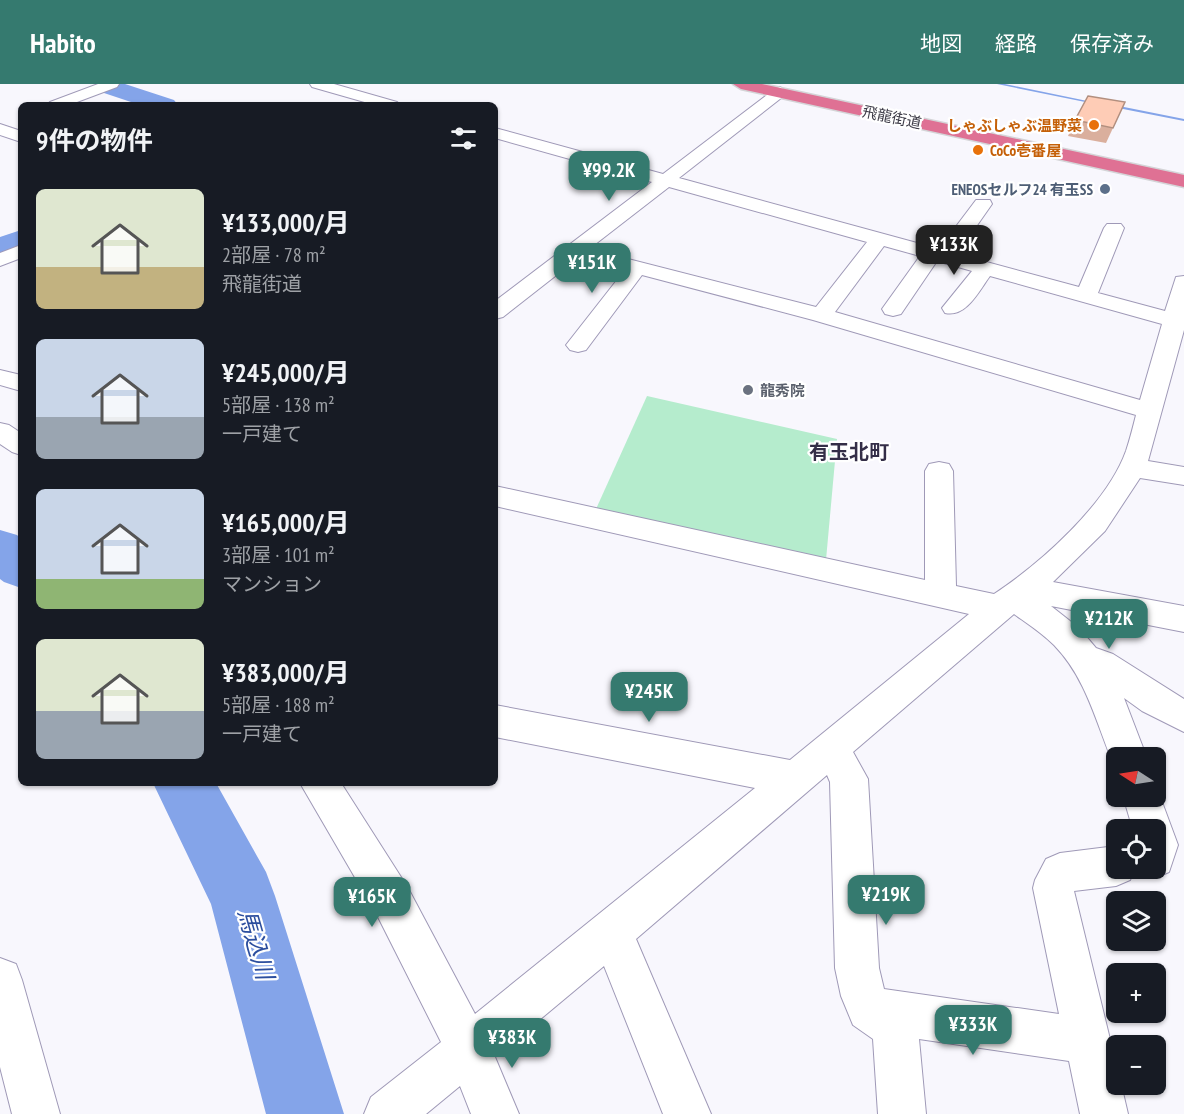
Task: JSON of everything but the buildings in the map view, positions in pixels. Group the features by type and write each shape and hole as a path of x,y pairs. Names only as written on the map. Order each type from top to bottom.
{"highway":[{"name":"飛龍街道","path":"741,84 783,87 1184,172"},
{"name":"飛龍街道","path":"783,87 1184,182"}],"street":[{"path":"63,102 112,84"},
{"path":"317,84 381,102"},
{"path":"345,102 383,84"},
{"path":"498,310 575,252 783,87"},
{"path":"0,127 18,118"},
{"path":"0,127 18,136"},
{"path":"498,135 1178,322"},
{"path":"893,309 983,204"},
{"path":"1086,296 1114,228"},
{"path":"821,315 879,239"},
{"path":"0,260 18,252"},
{"path":"575,252 821,315 1150,411"},
{"path":"578,345 637,268"},
{"path":"953,308 986,268"},
{"path":"388,1114 612,932 793,778 1013,598 1095,524 1123,484 1139,452 1178,322 1184,282"},
{"path":"0,377 18,382"},
{"path":"0,431 18,444"},
{"path":"1131,467 1184,476"},
{"path":"932,593 939,471"},
{"path":"498,497 932,593 1013,598 1184,619"},
{"path":"921,512 926,521 932,593"},
{"path":"1013,598 1065,635 1084,660 1111,709 1125,747"},
{"path":"1084,660 1101,664 1154,700 1184,716"},
{"path":"498,722 793,778"},
{"path":"831,748 849,779 857,968 861,990 868,1008 892,1025 896,1040 902,1114"},
{"path":"321,786 393,904 468,1048 495,1114"},
{"path":"1104,1114 1053,888 1060,873 1106,867"},
{"path":"612,932 687,1114"},
{"path":"0,980 36,1114"},
{"path":"868,1008 1088,1041"}],"green space":[{"path":"647,396 837,439 826,560 596,509"}],"waterway":[{"path":"999,84 1095,103"},
{"path":"110,87 156,102"},
{"path":"1114,106 1184,120"},
{"path":"0,249 18,241"},
{"name":"馬込川","path":"0,548 18,566"},
{"name":"馬込川","path":"185,786 242,896 305,1114"}],"place":[{"name":"しゃぶしゃぶ温野菜","path":"1094,125"},
{"name":"CoCo壱番屋","path":"978,150"},
{"name":"ENEOSセルフ24 有玉SS","path":"1105,189"},
{"name":"龍秀院","path":"748,390"}],"district":[{"name":"有玉北町","path":"849,452"}]}
